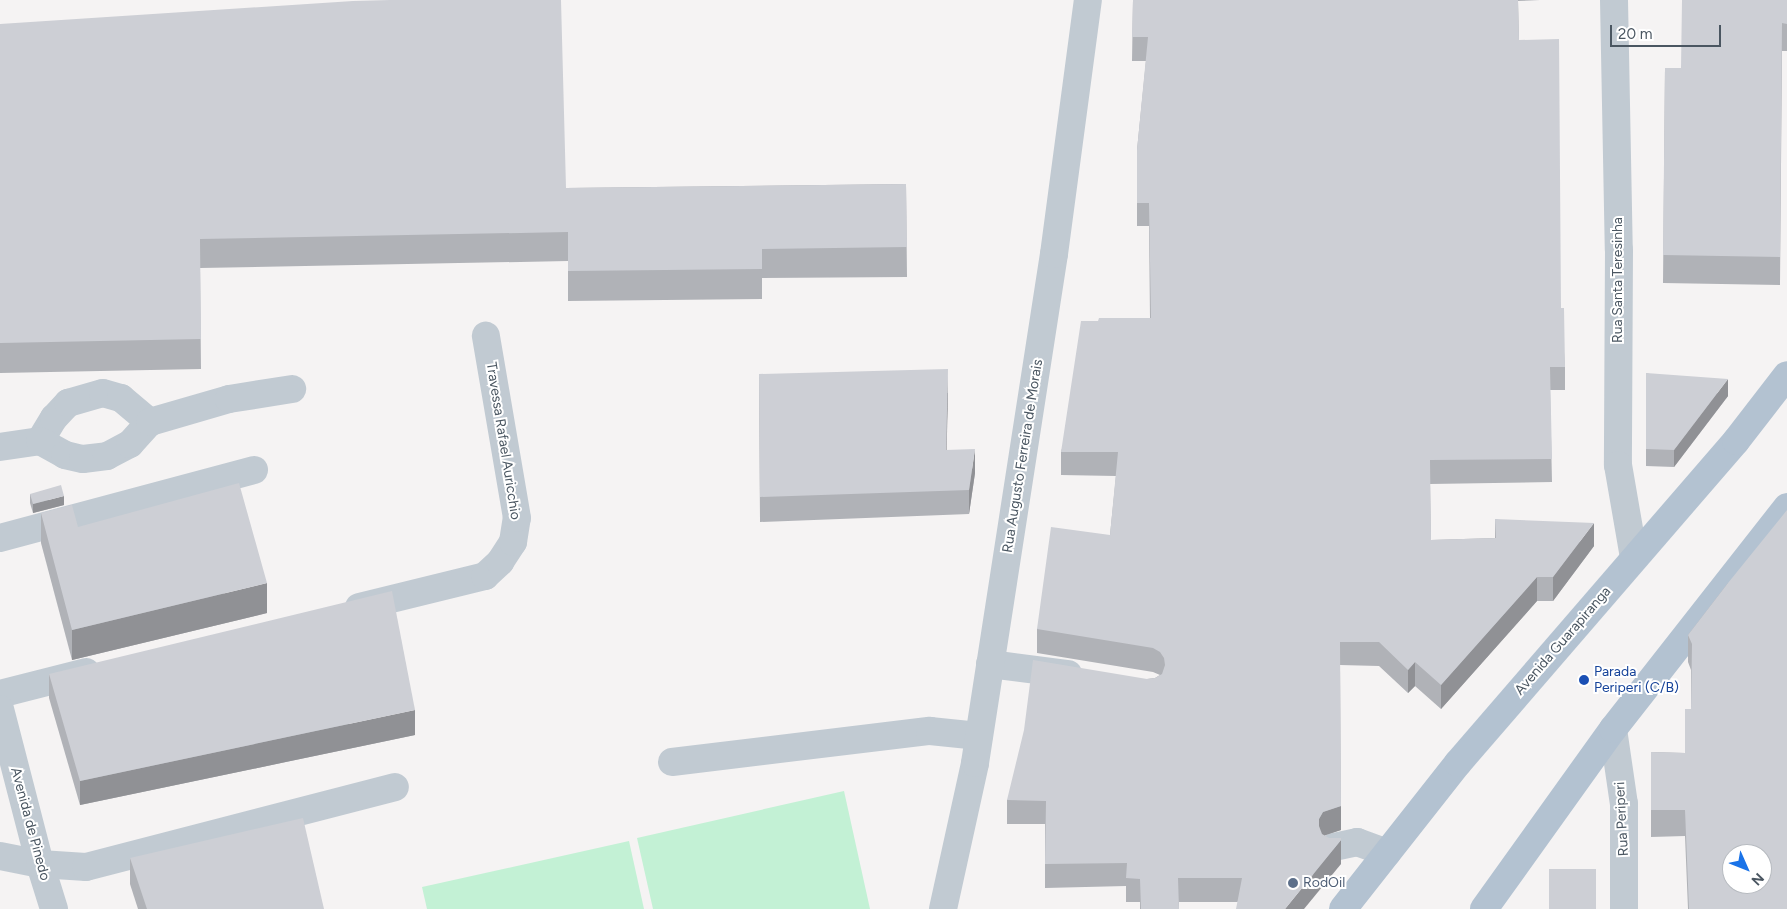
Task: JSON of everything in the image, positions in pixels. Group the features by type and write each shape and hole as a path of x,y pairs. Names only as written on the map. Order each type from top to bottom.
{"main road":[{"name":"Avenida Guarapiranga","path":"1343,909 1458,763 1736,441 1787,376"},
{"path":"1484,909 1613,729 1787,507"}],"street":[{"name":"Rua Augusto Ferreira de Morais","path":"943,909 979,736 1054,254 1088,0"},
{"name":"Rua Santa Teresinha","path":"1614,0 1619,250 1618,464 1634,558"},
{"name":"Travessa Rafael Auricchio","path":"339,612 485,576 500,562 513,542 518,518 486,336"},
{"path":"0,447 40,441 65,455 83,459 107,456 130,444 150,422 229,399 292,389"},
{"path":"40,441 54,418 68,403 103,392 121,398 150,422"},
{"path":"0,538 254,470"},
{"path":"990,664 1028,667 1093,678"},
{"path":"0,694 110,666"},
{"name":"Avenida de Pinedo","path":"0,709 40,864 54,909"},
{"name":"Rua Periperi","path":"1613,729 1624,804 1624,909"},
{"path":"672,762 930,731 979,736"},
{"path":"0,856 40,864 86,867 395,787"},
{"path":"1334,847 1357,842 1387,853"}],"green space":[{"path":"844,791 870,909 653,909 637,838"},
{"path":"629,841 644,909 427,909 422,887"}],"building":[{"path":"390,0 561,0 566,188 906,184 907,247 762,249 762,269 568,271 568,232 200,239 201,339 0,343 0,24"},
{"path":"1133,0 1518,0 1519,40 1559,39 1561,308 1564,308 1565,367 1550,367 1552,459 1430,460 1431,540 1496,538 1495,519 1594,523 1553,577 1537,577 1441,685 1415,662 1408,670 1379,642 1340,642 1341,806 1323,812 1319,819 1319,826 1322,834 1329,838 1341,838 1341,840 1285,909 1236,909 1242,878 1178,878 1179,909 1141,909 1140,879 1126,878 1127,863 1045,864 1046,801 1007,800 1024,730 1033,660 1147,679 1155,678 1162,674 1165,665 1164,658 1160,652 1153,648 1037,629 1051,527 1110,535 1118,452 1061,452 1081,321 1098,321 1099,318 1151,318 1149,203 1137,203 1137,150 1148,37 1132,37"},
{"path":"1682,0 1787,0 1787,24 1782,23 1780,257 1663,255 1665,68 1681,68"},
{"path":"948,369 946,450 975,449 969,490 760,497 759,374"},
{"path":"1646,373 1728,379 1674,450 1646,449"},
{"path":"239,483 267,583 72,630 41,513 72,505 78,527"},
{"path":"61,485 64,496 33,504 30,494"},
{"path":"1787,510 1787,909 1689,909 1685,810 1651,810 1651,752 1685,753 1685,709 1691,709 1692,644 1688,635"},
{"path":"392,591 415,710 80,781 49,674"},
{"path":"303,818 324,909 147,909 130,858"},
{"path":"1549,869 1596,869 1596,909 1549,909"}],"place":[{"name":"Parada Periperi (C/B)","path":"1584,680"},
{"name":"RodOil","path":"1293,883"}]}
